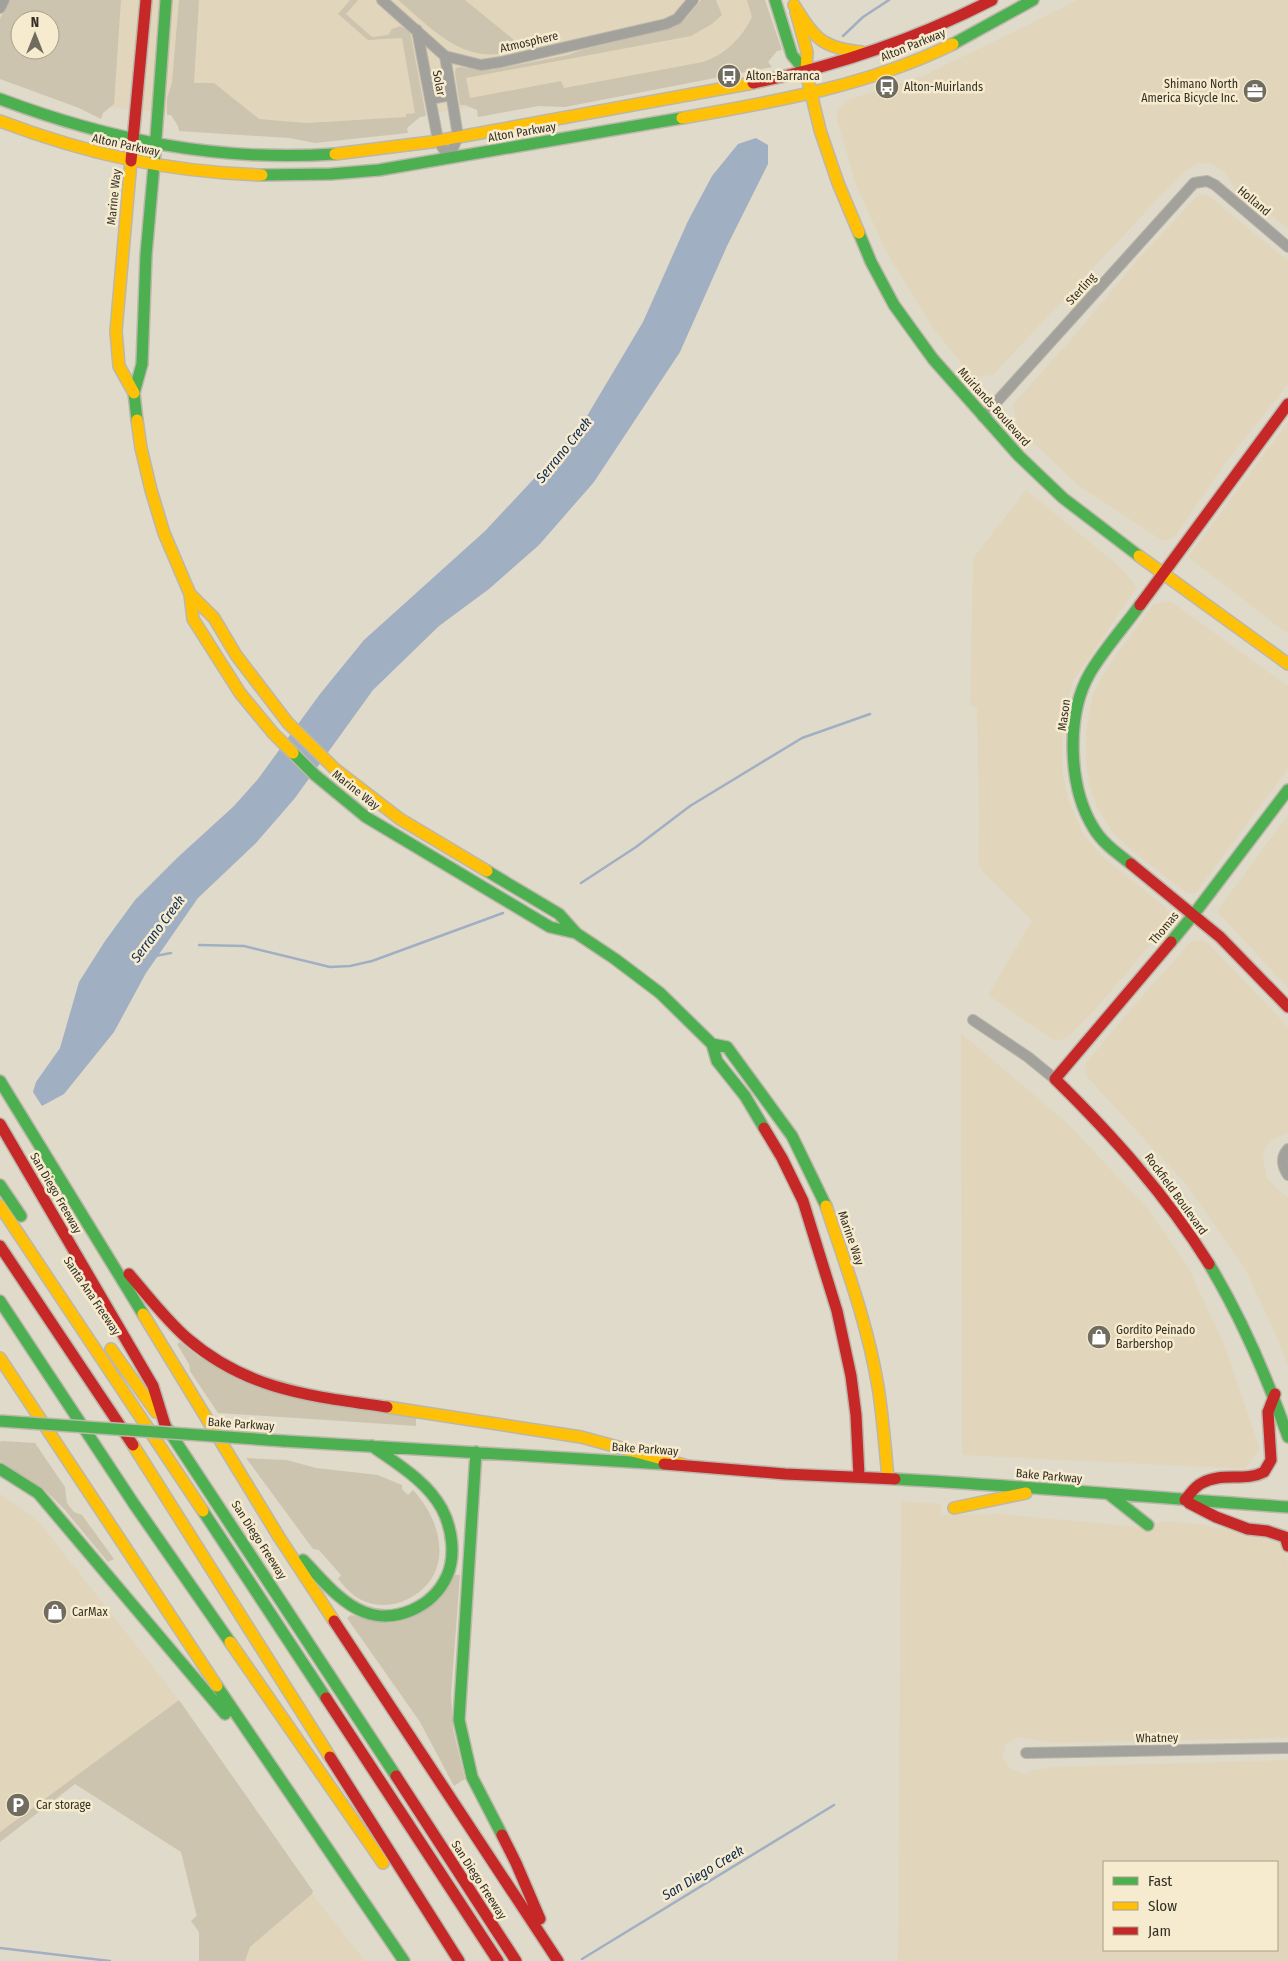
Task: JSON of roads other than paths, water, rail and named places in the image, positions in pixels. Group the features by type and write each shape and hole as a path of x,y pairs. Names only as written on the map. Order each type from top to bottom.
{"main road":[{"name":"Marine Way","path":"146,0 116,331 119,366 134,393 141,448 151,490 164,533 190,594 192,619 240,693 273,733 315,775 366,817 550,927 576,933"},
{"name":"Marine Way","path":"134,393 142,364 146,255 166,0"},
{"path":"775,0 792,55 806,72"},
{"name":"Alton Parkway","path":"0,99 69,124 134,141 154,144 220,153 284,156 359,152 438,140 806,72 871,53 921,34 992,0"},
{"name":"Alton Parkway","path":"0,121 70,146 154,165 238,175 299,176 379,170 700,114 812,92 871,76 918,60 970,36 1034,0"},
{"path":"793,2 807,52 806,72"},
{"path":"793,2 814,35 827,46 840,50 871,53"},
{"name":"Muirlands Boulevard","path":"806,72 820,130 838,183 871,262 894,305 934,359 1019,456 1063,498 1163,574 1288,664"},
{"name":"Mason","path":"1288,404 1090,673 1080,696 1074,741 1075,771 1080,798 1086,814 1100,838 1194,914 1257,972 1288,1006"},
{"name":"Marine Way","path":"190,594 214,618 236,655 288,723 336,769 400,820 559,914 576,933 615,959 678,1008 712,1044 717,1061 745,1096 770,1136 803,1201 837,1311 851,1376 856,1415 859,1476"},
{"name":"Thomas","path":"1055,1079 1194,914 1288,790"},
{"name":"Marine Way","path":"712,1044 727,1047 787,1128 824,1201 858,1301 869,1344 878,1387 888,1478"},
{"name":"Rockfield Boulevard","path":"1055,1079 1113,1135 1178,1216 1222,1286 1253,1344 1275,1394 1288,1437"},
{"path":"0,1081 96,1235 279,1537 558,1961"},
{"name":"San Diego Freeway","path":"0,1124 153,1386 162,1421 376,1744 424,1822 516,1961"},
{"path":"0,1185 26,1223"},
{"path":"0,1206 245,1574 498,1961"},
{"path":"96,1235 175,1327 198,1348 223,1364 268,1386 299,1394 582,1437 684,1466"},
{"path":"3,1241 458,1961"},
{"path":"29,1281 186,1507"},
{"path":"0,1301 134,1504 450,1961"},
{"name":"Santa Ana Freeway","path":"104,1339 162,1421"},
{"path":"0,1358 270,1766 404,1961"},
{"path":"1275,1394 1268,1413 1271,1457 1269,1468 1262,1474 1251,1478 1219,1477 1201,1483 1185,1500 1216,1517 1248,1529 1268,1531 1285,1537 1288,1546"},
{"name":"Bake Parkway","path":"0,1421 785,1474 859,1476 1288,1507"},
{"path":"279,1537 344,1600 364,1612 385,1616 398,1615 422,1606 442,1586 448,1574 450,1534 442,1510 427,1489 418,1480 372,1446"},
{"path":"476,1452 459,1720 472,1777 516,1863 558,1961"},
{"path":"0,1469 38,1493 191,1676 270,1766"},
{"path":"954,1508 1046,1489"},
{"path":"1110,1495 1148,1525"},
{"path":"235,1581 489,1961"}],"street":[{"path":"0,8 4,0"},
{"name":"Atmosphere","path":"382,0 444,56 481,65 666,24 677,20 693,0"},
{"name":"Solar","path":"416,30 438,140"},
{"name":"Solar","path":"444,56 458,136"},
{"path":"430,99 451,95"},
{"path":"449,158 458,136"},
{"path":"438,140 449,158"},
{"name":"Sterling","path":"983,417 1189,187 1200,181"},
{"name":"Holland","path":"1200,181 1215,185 1288,247"},
{"name":"Rockfield Boulevard","path":"973,1020 1055,1079"},
{"path":"1288,1150 1282,1160 1288,1175"},
{"name":"Whatney","path":"1026,1753 1288,1748"}],"water":[{"path":"756,138 768,145 768,164 727,246 680,352 594,482 539,545 489,589 439,626 373,690 295,798 256,843 198,898 146,973 114,1032 64,1094 42,1106 33,1092 36,1082 60,1048 79,982 105,941 135,900 177,858 234,806 258,779 320,694 364,640 485,531 556,455 587,416 643,322 688,221 712,176 738,144"}],"waterway":[{"name":"Serrano Creek","path":"843,36 863,17 889,0"},
{"path":"581,883 636,847 690,806 802,738 870,714"},
{"path":"199,945 244,946 330,967 350,966 372,961 503,913"},
{"path":"155,956 171,953"},
{"name":"San Diego Creek","path":"582,1959 834,1805"},
{"path":"0,1948 110,1961"}],"place":[{"name":"Alton-Barranca","path":"729,76"},
{"name":"Alton-Muirlands","path":"887,87"},
{"name":"Shimano North America Bicycle Inc.","path":"1255,91"},
{"name":"Gordito Peinado Barbershop","path":"1099,1337"},
{"name":"CarMax","path":"55,1612"},
{"name":"Car storage","path":"18,1805"}]}
